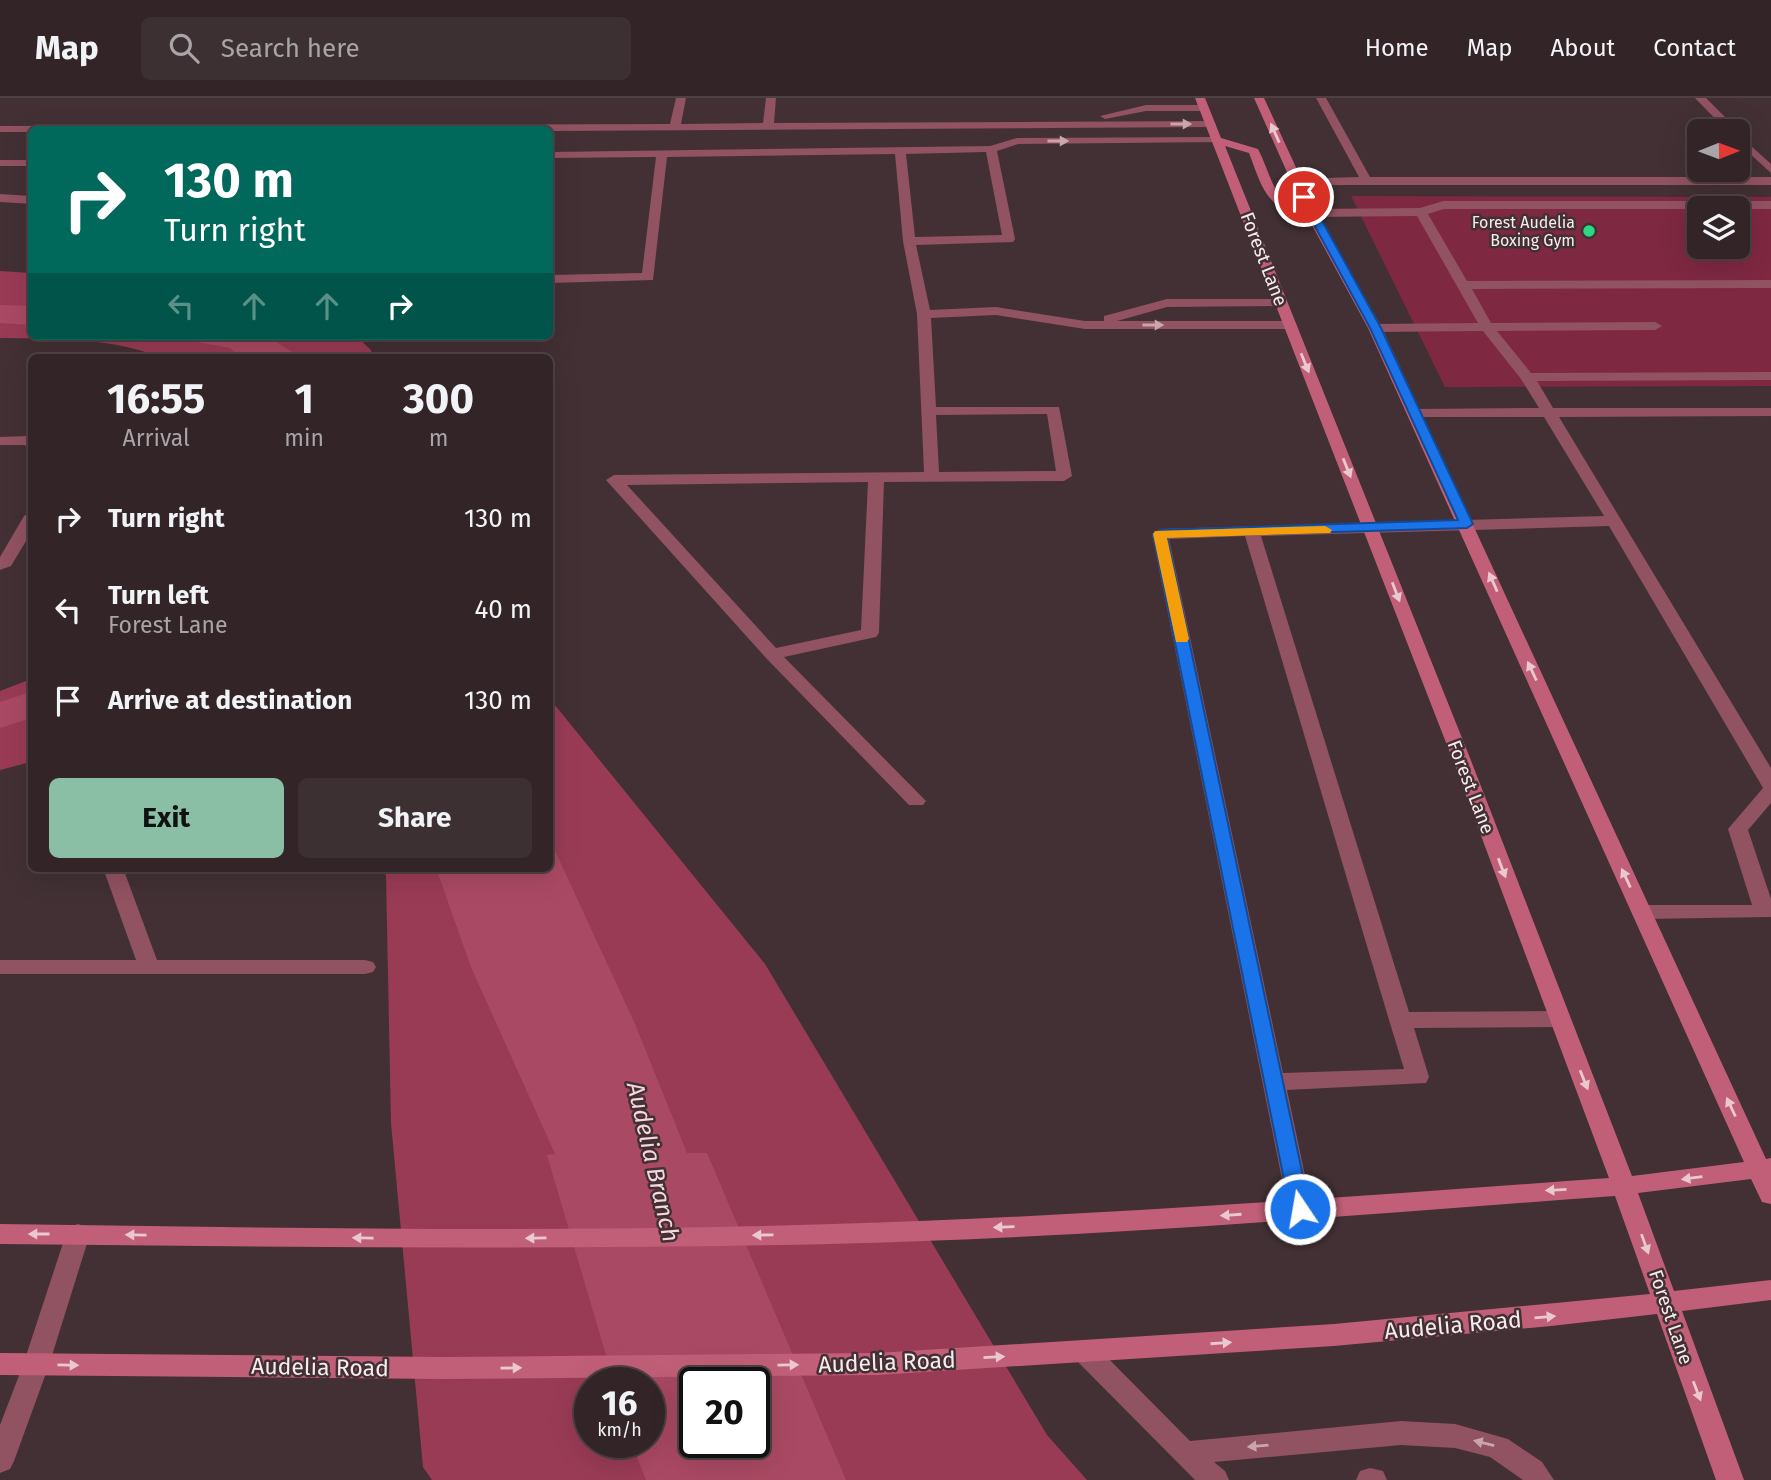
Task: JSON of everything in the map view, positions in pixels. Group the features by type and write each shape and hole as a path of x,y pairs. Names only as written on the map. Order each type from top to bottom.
{"main road":[{"path":"1259,98 1311,213 1375,328 1467,524 1642,912 1765,1168 1771,1195"},
{"name":"Forest Lane","path":"1202,103 1371,529 1624,1186 1730,1480"},
{"path":"1217,140 1254,151 1274,200 1288,209 1311,213"},
{"path":"0,1234 431,1239 831,1234 1166,1220 1624,1186 1765,1168"},
{"name":"Audelia Road","path":"0,1364 443,1368 877,1364 1375,1331 1551,1316 1771,1290"}],"lane":[{"path":"675,127 681,98"},
{"path":"768,126 771,98"},
{"path":"1321,98 1366,180"},
{"path":"1700,98 1720,119"},
{"path":"1063,125 1146,108 1202,103"},
{"path":"1131,111 1135,125"},
{"path":"553,127 1211,124"},
{"path":"0,129 28,129"},
{"path":"553,155 991,149 1017,141 1217,140"},
{"path":"1750,148 1771,170"},
{"path":"909,241 1009,239 991,149"},
{"path":"900,150 909,241 924,314 932,477"},
{"path":"553,279 648,276 662,154"},
{"path":"0,163 28,163"},
{"path":"1297,181 1771,181"},
{"path":"0,198 28,200"},
{"path":"1311,213 1420,212 1443,205 1771,205"},
{"path":"1420,212 1486,327 1527,377 1720,695 1771,785"},
{"path":"1462,285 1771,284"},
{"path":"1085,325 1167,303 1280,303"},
{"path":"924,314 996,311 1085,325 1290,325"},
{"path":"1375,328 1655,326"},
{"path":"1527,377 1771,376"},
{"path":"916,800 772,654 614,480 1063,476 1055,410 929,411"},
{"path":"1414,413 1771,412"},
{"path":"0,441 28,441"},
{"path":"772,654 870,633 876,478"},
{"path":"1300,1209 1160,534 1613,521"},
{"path":"0,565 5,563 28,523"},
{"path":"1252,532 1418,1077 1273,1082"},
{"path":"1642,912 1765,912 1738,829 1771,791"},
{"path":"114,872 149,967"},
{"path":"0,967 365,967"},
{"path":"1400,1020 1559,1019"},
{"path":"0,1461 36,1364 78,1234"},
{"path":"1085,1352 1215,1480"},
{"path":"1184,1452 1401,1433 1455,1436 1498,1447 1532,1471 1540,1480"}],"shaded area":[{"path":"1351,196 1687,197 1687,259 1750,259 1750,197 1771,197 1771,386 1445,387"},
{"path":"0,271 28,273 28,338 0,338"},
{"path":"74,340 360,340 372,354 151,354 101,342"},
{"path":"28,680 28,763 0,770 0,691"},
{"path":"553,703 765,964 1047,1435 1087,1480 432,1480 423,1467 391,1123 384,872 553,872"}],"water":[{"path":"0,305 28,306 28,325 0,323"},
{"path":"185,340 273,340 295,354 236,354 230,348"},
{"path":"28,693 28,719 0,728 0,702"},
{"name":"Audelia Branch","path":"553,846 635,1024 687,1153 707,1153 846,1480 646,1480 637,1458 665,1458 665,1367 610,1367 547,1155 555,1154 471,967 437,872 553,872"}],"slow traffic":[{"path":"1182,639 1160,534 1325,530"}],"place":[{"name":"Forest Audelia Boxing Gym","path":"1589,231"}],"route":[{"path":"1300,1209 1160,534 1467,524 1375,328 1304,197"}]}
